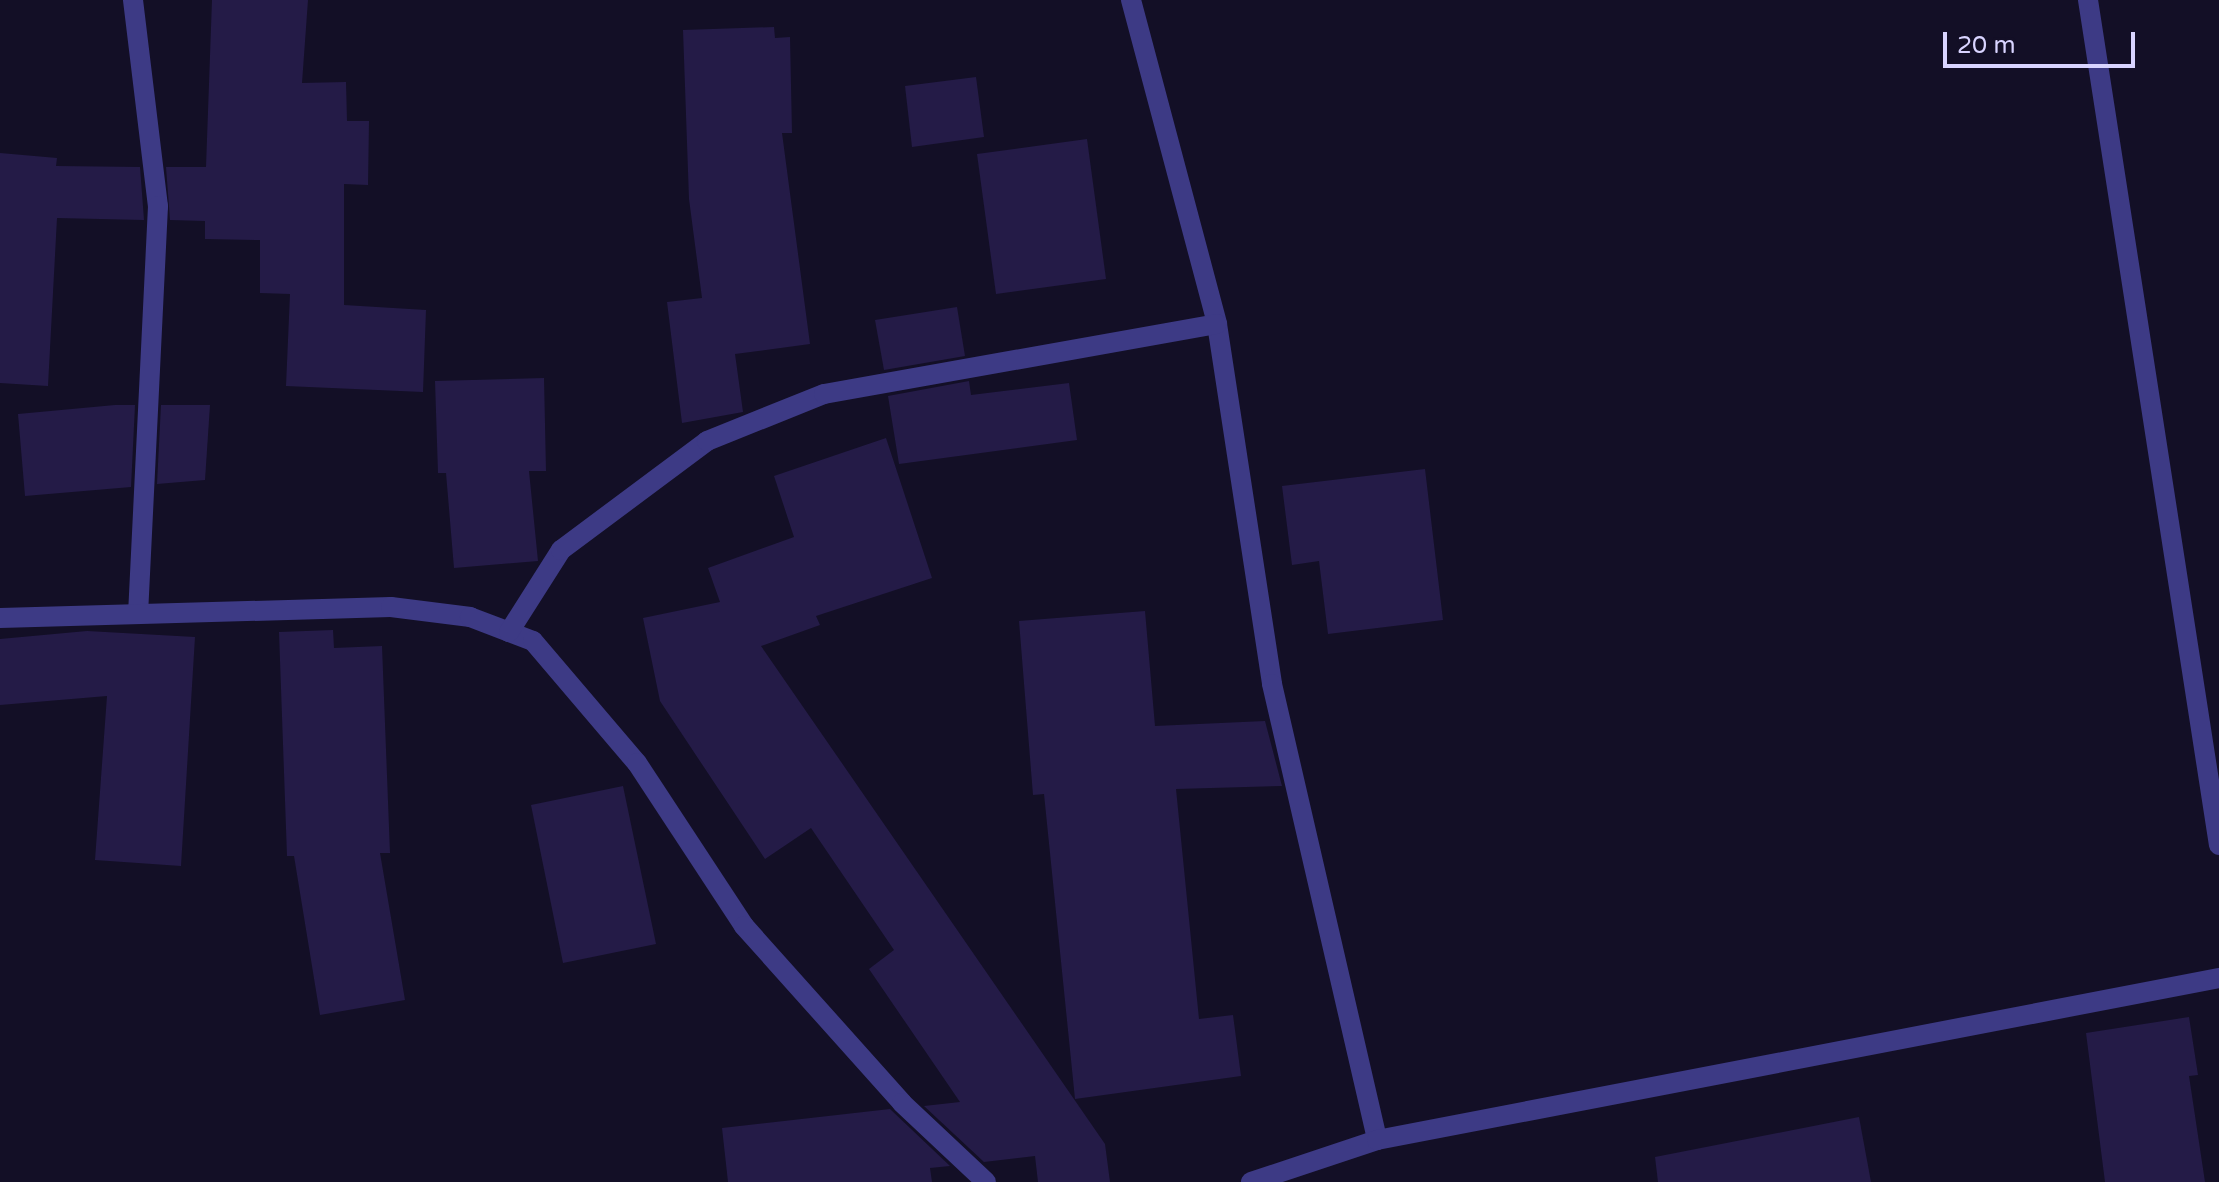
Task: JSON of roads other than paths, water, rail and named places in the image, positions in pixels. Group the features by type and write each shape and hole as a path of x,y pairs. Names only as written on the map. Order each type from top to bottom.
{"street":[{"path":"133,0 158,206 138,611"},
{"path":"1131,0 1217,324 1272,684 1377,1140"},
{"path":"2088,0 2219,845"},
{"path":"509,632 561,550 707,441 824,394 1217,324"},
{"path":"0,618 138,611 391,607 470,617 533,641 637,763 744,926 902,1103 986,1182"},
{"path":"1251,1182 1377,1140 2219,978"}]}
